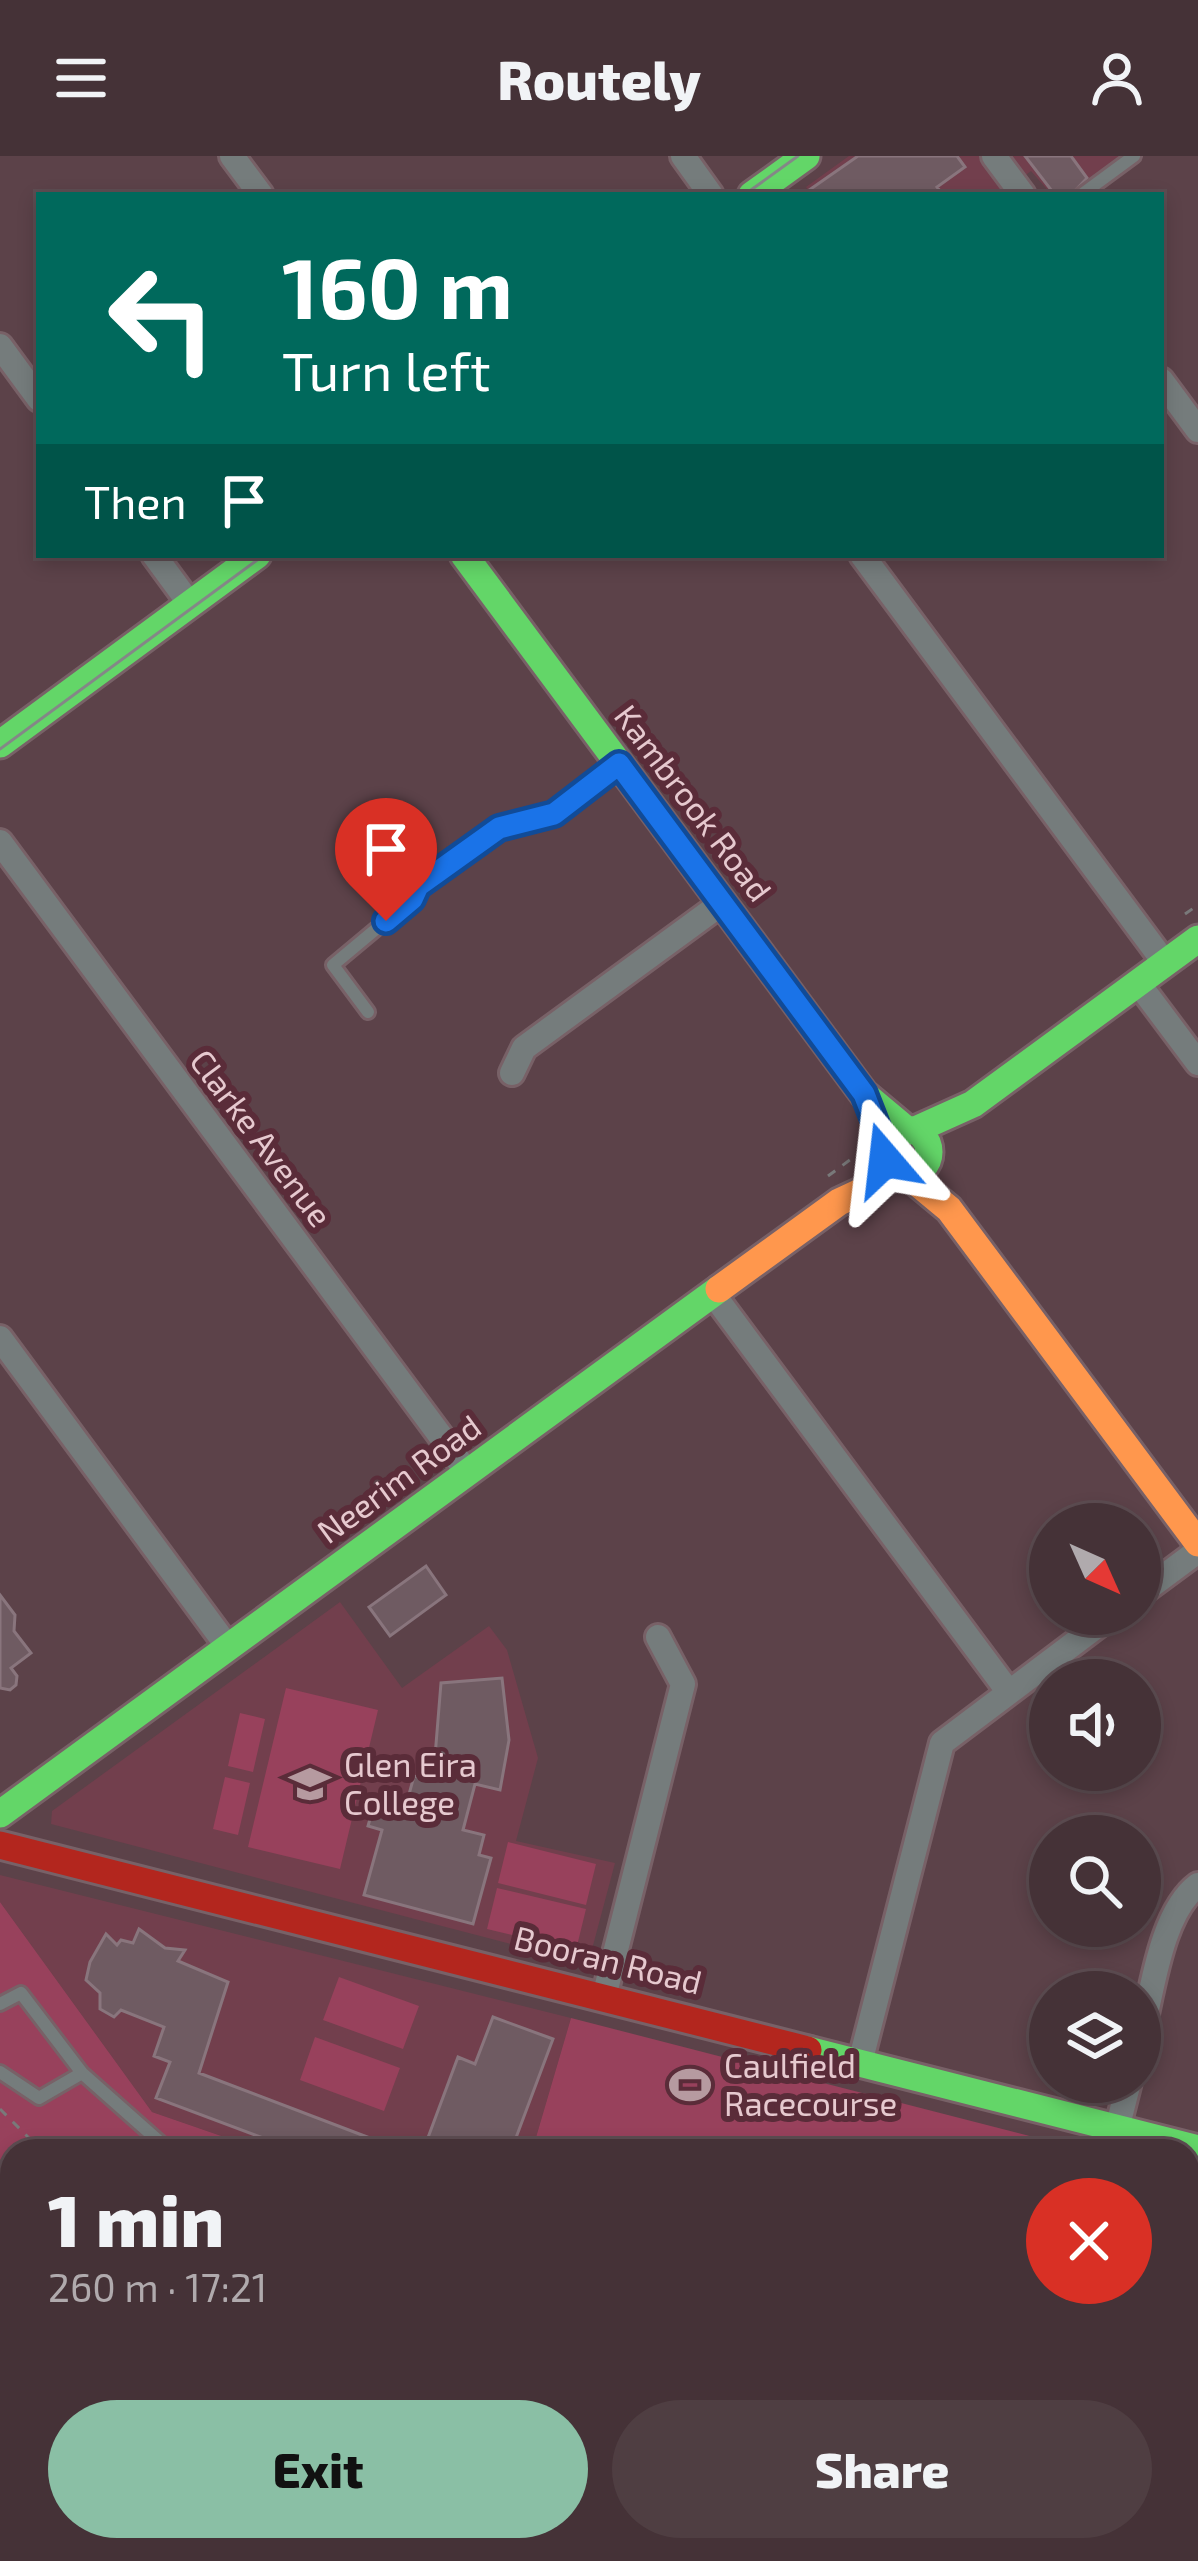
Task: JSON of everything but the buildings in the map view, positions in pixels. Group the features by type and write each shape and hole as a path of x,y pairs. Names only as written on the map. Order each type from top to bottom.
{"street":[{"path":"232,156 259,192"},
{"path":"683,156 710,192"},
{"path":"756,192 806,156"},
{"path":"994,156 1014,192"},
{"path":"0,346 36,395"},
{"path":"1164,383 1195,418"},
{"path":"156,558 190,604"},
{"path":"0,744 252,558"},
{"name":"Kambrook Road","path":"466,558 1198,1547"},
{"path":"864,558 1165,963"},
{"name":"Clarke Avenue","path":"0,842 468,1473"},
{"path":"512,1073 524,1048 722,903"},
{"name":"Neerim Road","path":"0,1814 1198,939"},
{"path":"1138,983 1198,1064"},
{"path":"713,1294 1009,1691"},
{"path":"0,1338 228,1648"},
{"path":"1161,1577 1198,1547"},
{"path":"860,2062 942,1743 1085,1635"},
{"path":"604,1997 683,1684 658,1637"},
{"name":"Booran Road","path":"0,1845 1158,2139"},
{"path":"1158,1971 1172,1918 1183,1897 1198,1885"},
{"path":"1117,2129 1124,2103"}],"lane":[{"path":"1085,192 1134,156"},
{"path":"368,1012 333,965 412,899 418,886 499,828 554,814 619,764"},
{"path":"0,2005 21,1993 82,2073 156,2139"},
{"path":"0,2072 39,2098 82,2073"}],"path":[{"path":"0,2109 30,2139"}],"shaded area":[{"path":"849,156 1143,156 1095,192 1049,192 1031,171 1003,192 809,192 806,187"},
{"name":"Glen Eira College","path":"340,1602 402,1688 489,1626 507,1650 538,1758 516,1841 615,1863 591,1953 576,1961 51,1824 52,1811"},
{"path":"286,1688 378,1710 340,1869 248,1847"},
{"path":"240,1713 265,1719 253,1772 228,1766"},
{"path":"225,1777 250,1783 238,1835 213,1829"},
{"path":"508,1842 596,1864 586,1905 498,1883"},
{"path":"0,1875 571,2018 536,2139 230,2139 152,2112 0,1902"},
{"path":"497,1888 586,1909 576,1950 487,1929"},
{"path":"0,1902 152,2112 230,2139 0,2139"},
{"path":"339,1977 419,2006 403,2049 323,2020"},
{"name":"Caulfield Racecourse","path":"571,2018 1041,2139 536,2139"},
{"path":"315,2037 400,2068 384,2111 300,2080"}],"tram line":[{"path":"748,192 798,156"},
{"path":"0,749 260,558"}],"traffic: fast":[{"path":"756,192 806,156"},
{"path":"0,744 253,558"},
{"path":"466,558 864,1094 907,1130"},
{"path":"913,1131 973,1104 1198,939"},
{"path":"906,1129 922,1136 929,1152 922,1168 906,1175 890,1168 883,1152 890,1136 906,1129"},
{"path":"0,1814 719,1289"},
{"path":"808,2050 1159,2139"}],"traffic: slow":[{"path":"719,1289 839,1202 899,1174"},
{"path":"908,1175 949,1209 1198,1543"}],"traffic: jam":[{"path":"0,1845 808,2050"}],"place":[{"name":"Glen Eira College","path":"310,1784"},
{"name":"Caulfield Racecourse","path":"690,2085"}],"route":[{"path":"386,921 412,899 418,886 499,828 554,814 619,764 864,1094 885,1160"}]}
